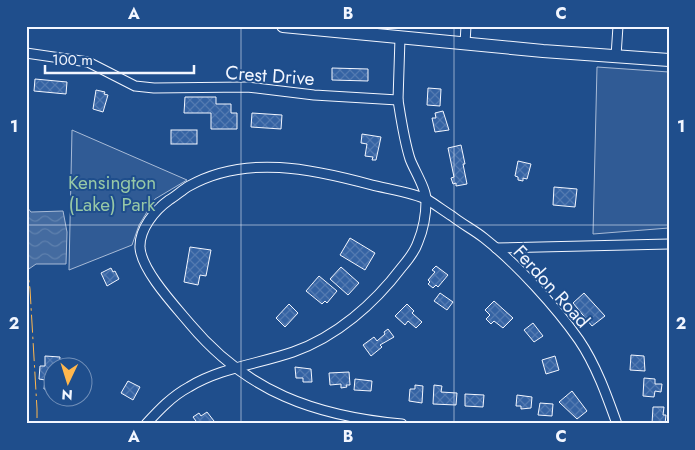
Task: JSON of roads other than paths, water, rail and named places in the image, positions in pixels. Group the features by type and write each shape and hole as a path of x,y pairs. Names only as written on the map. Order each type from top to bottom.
{"street":[{"path":"283,26 400,38 669,60"},
{"path":"465,43 466,26"},
{"path":"616,56 618,26"},
{"path":"146,424 168,401 189,386 214,374 294,352 324,337 349,321 374,300 393,280 418,243 423,227 427,200 410,158 398,100 400,38"},
{"name":"Crest Drive","path":"26,53 88,62 135,86 154,88 247,86 314,95 398,100"},
{"name":"Ferdon Road","path":"402,424 380,422 313,407 290,399 270,390 227,362 193,327 151,274 142,256 140,247 143,232 158,208 189,186 208,178 231,170 263,166 315,171 427,200 483,237 496,248 553,307 580,342 604,388 617,424"},
{"path":"496,248 669,244"}],"water":[{"path":"26,206 31,212 63,211 67,232 66,264 36,264 26,271"}],"park label":[{"name":"Kensington (Lake) Park","path":"112,193"}]}
